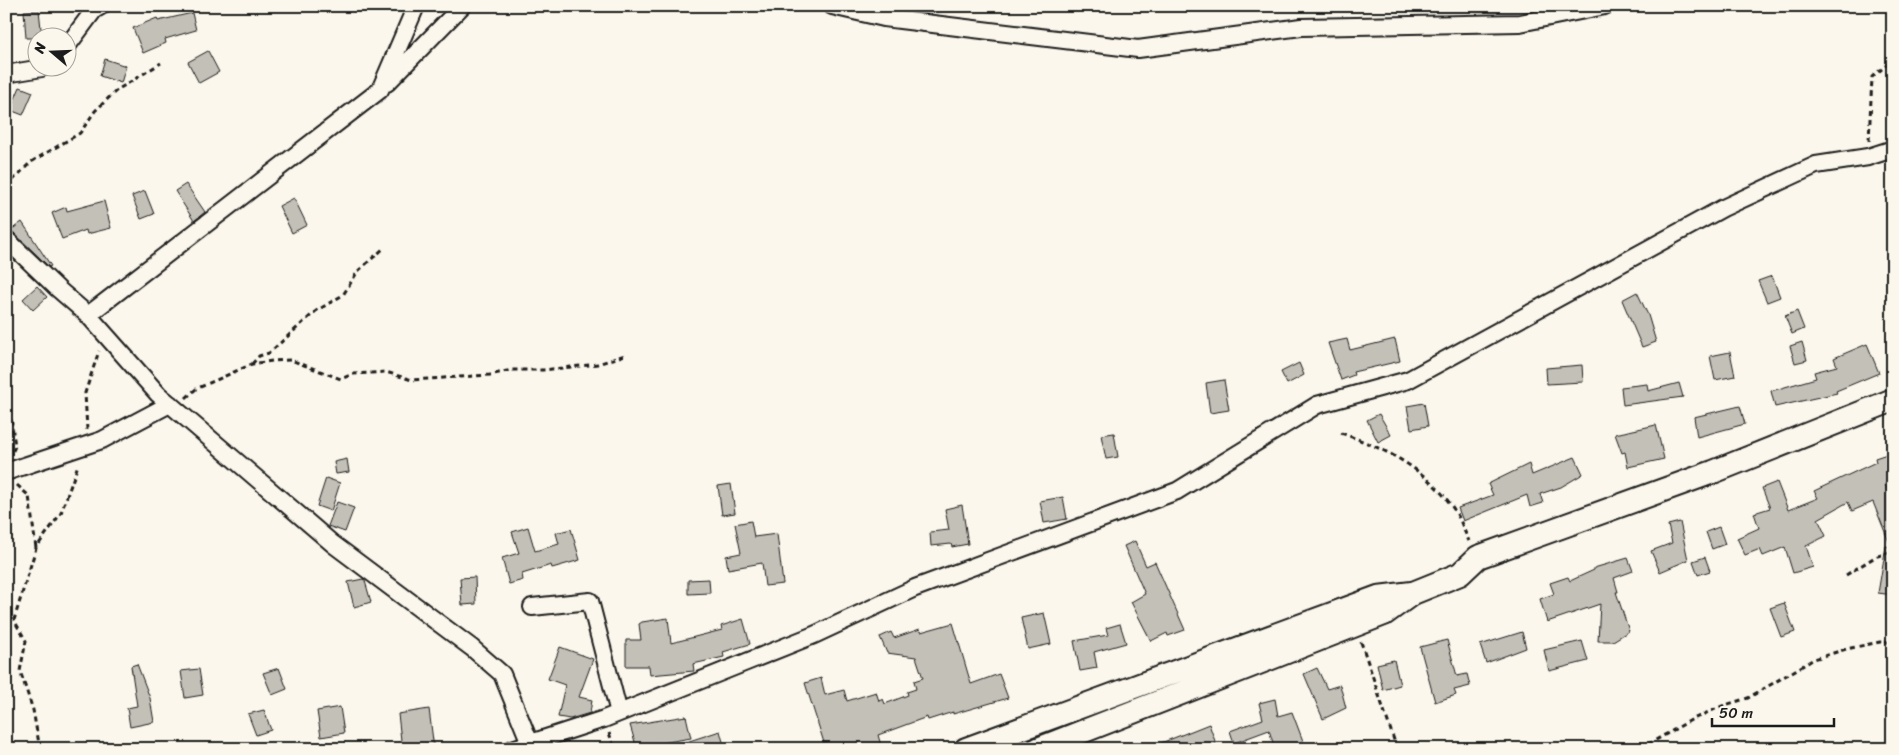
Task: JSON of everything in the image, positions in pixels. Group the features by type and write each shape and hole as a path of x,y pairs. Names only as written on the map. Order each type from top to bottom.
{"main road":[{"path":"1038,749 1384,614 1413,593 1460,574 1478,557 1713,472 1893,400"},
{"path":"966,749 1378,597 1413,593"}],"street":[{"path":"380,90 416,6"},
{"path":"88,315 380,90 462,6"},
{"path":"832,6 884,18 1138,50 1301,26 1520,23 1605,6"},
{"path":"78,30 93,8"},
{"path":"6,74 28,70"},
{"path":"512,749 619,713 814,635 915,588 1177,491 1317,405 1408,380 1723,208 1816,165 1868,156 1893,149"},
{"path":"6,238 58,289 88,315 170,404 334,544 472,648 502,674 530,743"},
{"path":"9,471 102,440 170,404"},
{"path":"532,607 590,601 619,713"}],"path":[{"path":"1868,156 1872,77 1893,60"},
{"path":"6,187 31,162 80,133 95,111 117,90 161,63"},
{"path":"252,364 259,356 269,352 316,312 343,295 358,271 383,249"},
{"path":"40,749 33,710 20,671 26,642 14,620 36,548 61,513 88,439 85,393 105,334"},
{"path":"170,404 190,396 196,389 252,364 291,360 341,379 353,374 386,372 412,380 490,376 511,370 574,367 598,364 625,355"},
{"path":"6,384 15,446 9,471 29,496 36,548"},
{"path":"1341,433 1364,441 1410,464 1437,487 1458,516 1478,557"},
{"path":"1846,575 1875,557 1893,551"},
{"path":"1354,626 1397,749"},
{"path":"1640,749 1690,720 1722,706 1748,698 1814,659 1846,649 1880,642 1893,642"},
{"path":"1442,749 1461,746 1468,749"}],"building":[{"path":"39,10 41,28 28,28 28,38 26,38 24,11"},
{"path":"192,13 196,30 165,39 166,43 143,53 133,28 157,18 158,21"},
{"path":"208,51 219,72 199,83 188,62"},
{"path":"105,59 126,66 121,83 100,76"},
{"path":"20,87 33,92 23,115 10,110"},
{"path":"186,184 205,212 194,221 175,191"},
{"path":"145,191 154,214 141,219 132,196"},
{"path":"294,198 307,225 292,233 279,206"},
{"path":"104,201 111,228 87,234 86,230 62,239 52,213 66,207 67,211"},
{"path":"22,222 51,266 49,267 11,230"},
{"path":"1772,276 1780,297 1767,302 1758,281"},
{"path":"37,286 47,297 33,310 23,299"},
{"path":"1637,292 1648,315 1656,342 1642,347 1622,300"},
{"path":"1797,311 1804,329 1792,334 1785,316"},
{"path":"1347,339 1350,350 1395,339 1400,361 1353,372 1354,375 1341,380 1328,343"},
{"path":"1802,342 1807,360 1795,363 1790,346"},
{"path":"1867,344 1879,373 1836,391 1837,393 1775,407 1771,391 1816,378 1814,372 1837,366 1834,358"},
{"path":"1730,352 1735,376 1715,380 1710,356"},
{"path":"1299,363 1304,375 1287,384 1281,372"},
{"path":"1582,365 1583,382 1547,384 1546,368"},
{"path":"1224,380 1229,410 1210,413 1206,383"},
{"path":"1679,383 1683,397 1623,405 1621,387 1647,384 1648,391"},
{"path":"1424,403 1428,426 1411,429 1407,406"},
{"path":"1740,406 1745,424 1697,437 1694,417"},
{"path":"1379,414 1391,435 1378,442 1367,420"},
{"path":"1656,425 1664,459 1628,467 1625,452 1622,453 1615,434"},
{"path":"1114,433 1118,457 1106,459 1101,435"},
{"path":"1893,452 1893,481 1885,484 1893,503 1893,595 1878,593 1886,546 1891,547 1873,502 1852,511 1848,502 1818,519 1826,536 1806,546 1813,567 1793,573 1785,547 1763,556 1760,549 1745,555 1737,538 1759,528 1754,513 1770,508 1762,488 1777,482 1788,510 1818,498 1814,491 1876,462 1875,458"},
{"path":"1575,457 1583,474 1561,487 1540,494 1543,503 1530,507 1527,495 1463,521 1458,508 1493,495 1488,484 1529,464 1532,475"},
{"path":"347,459 349,472 336,474 334,462"},
{"path":"326,478 340,483 331,511 317,506"},
{"path":"731,484 735,513 722,515 718,486"},
{"path":"1063,497 1067,519 1044,523 1040,501"},
{"path":"337,502 354,508 345,532 328,526"},
{"path":"962,505 968,544 952,547 951,544 931,546 930,532 949,530 945,509"},
{"path":"751,521 754,537 777,534 783,584 765,586 762,563 728,569 726,556 741,553 735,524"},
{"path":"1680,522 1688,560 1660,572 1651,551 1672,543 1668,525"},
{"path":"528,527 535,551 559,544 556,533 571,529 580,560 552,568 551,565 522,574 523,580 509,584 502,558 519,553 512,532"},
{"path":"1719,527 1725,544 1712,549 1706,532"},
{"path":"1135,541 1146,566 1155,562 1185,630 1168,636 1167,633 1151,641 1131,602 1145,594 1124,546"},
{"path":"1705,557 1710,571 1698,575 1693,561"},
{"path":"1628,558 1633,571 1614,578 1618,592 1616,592 1629,631 1613,641 1598,641 1600,604 1547,622 1540,599 1554,594 1550,583 1568,577 1570,581 1594,570 1594,568"},
{"path":"475,577 476,604 462,605 460,578"},
{"path":"363,579 371,602 354,607 348,582"},
{"path":"709,579 710,593 688,594 688,580"},
{"path":"1784,603 1795,632 1781,637 1770,608"},
{"path":"1044,613 1051,644 1028,649 1021,618"},
{"path":"668,618 671,643 722,630 721,626 743,619 750,644 723,652 724,657 693,664 694,671 650,675 649,666 626,666 626,640 641,640 639,624"},
{"path":"953,623 971,684 999,674 1008,698 928,720 927,717 878,735 882,749 826,749 805,683 821,678 825,695 844,690 847,701 876,692 879,701 883,699 885,704 908,695 907,692 916,689 914,681 923,678 916,657 887,653 880,637 891,632 894,638 920,629 921,632"},
{"path":"1120,624 1126,643 1094,652 1097,668 1080,671 1074,641 1108,635 1106,628"},
{"path":"1522,632 1526,648 1486,663 1480,645"},
{"path":"1447,640 1457,676 1467,674 1470,686 1454,690 1456,695 1435,702 1420,647"},
{"path":"1582,641 1588,661 1549,671 1544,650"},
{"path":"560,647 593,659 579,697 592,700 590,713 570,719 558,717 565,685 548,679"},
{"path":"1394,660 1400,685 1383,690 1377,664"},
{"path":"137,664 150,698 154,722 130,727 127,708 137,706 131,666"},
{"path":"279,668 287,689 272,695 263,673"},
{"path":"1317,668 1327,689 1340,685 1346,708 1323,719 1304,674"},
{"path":"199,669 203,695 185,698 181,671"},
{"path":"1275,699 1278,716 1292,712 1306,749 1275,749 1269,730 1234,743 1230,731 1263,719 1259,703"},
{"path":"340,707 344,733 321,737 317,711"},
{"path":"429,709 434,749 402,749 398,714"},
{"path":"264,710 271,730 256,735 248,714"},
{"path":"686,716 691,738 650,745 651,749 637,749 630,725"},
{"path":"1209,724 1216,744 1203,749 1146,749"},
{"path":"720,731 725,749 674,749 674,746"}]}
